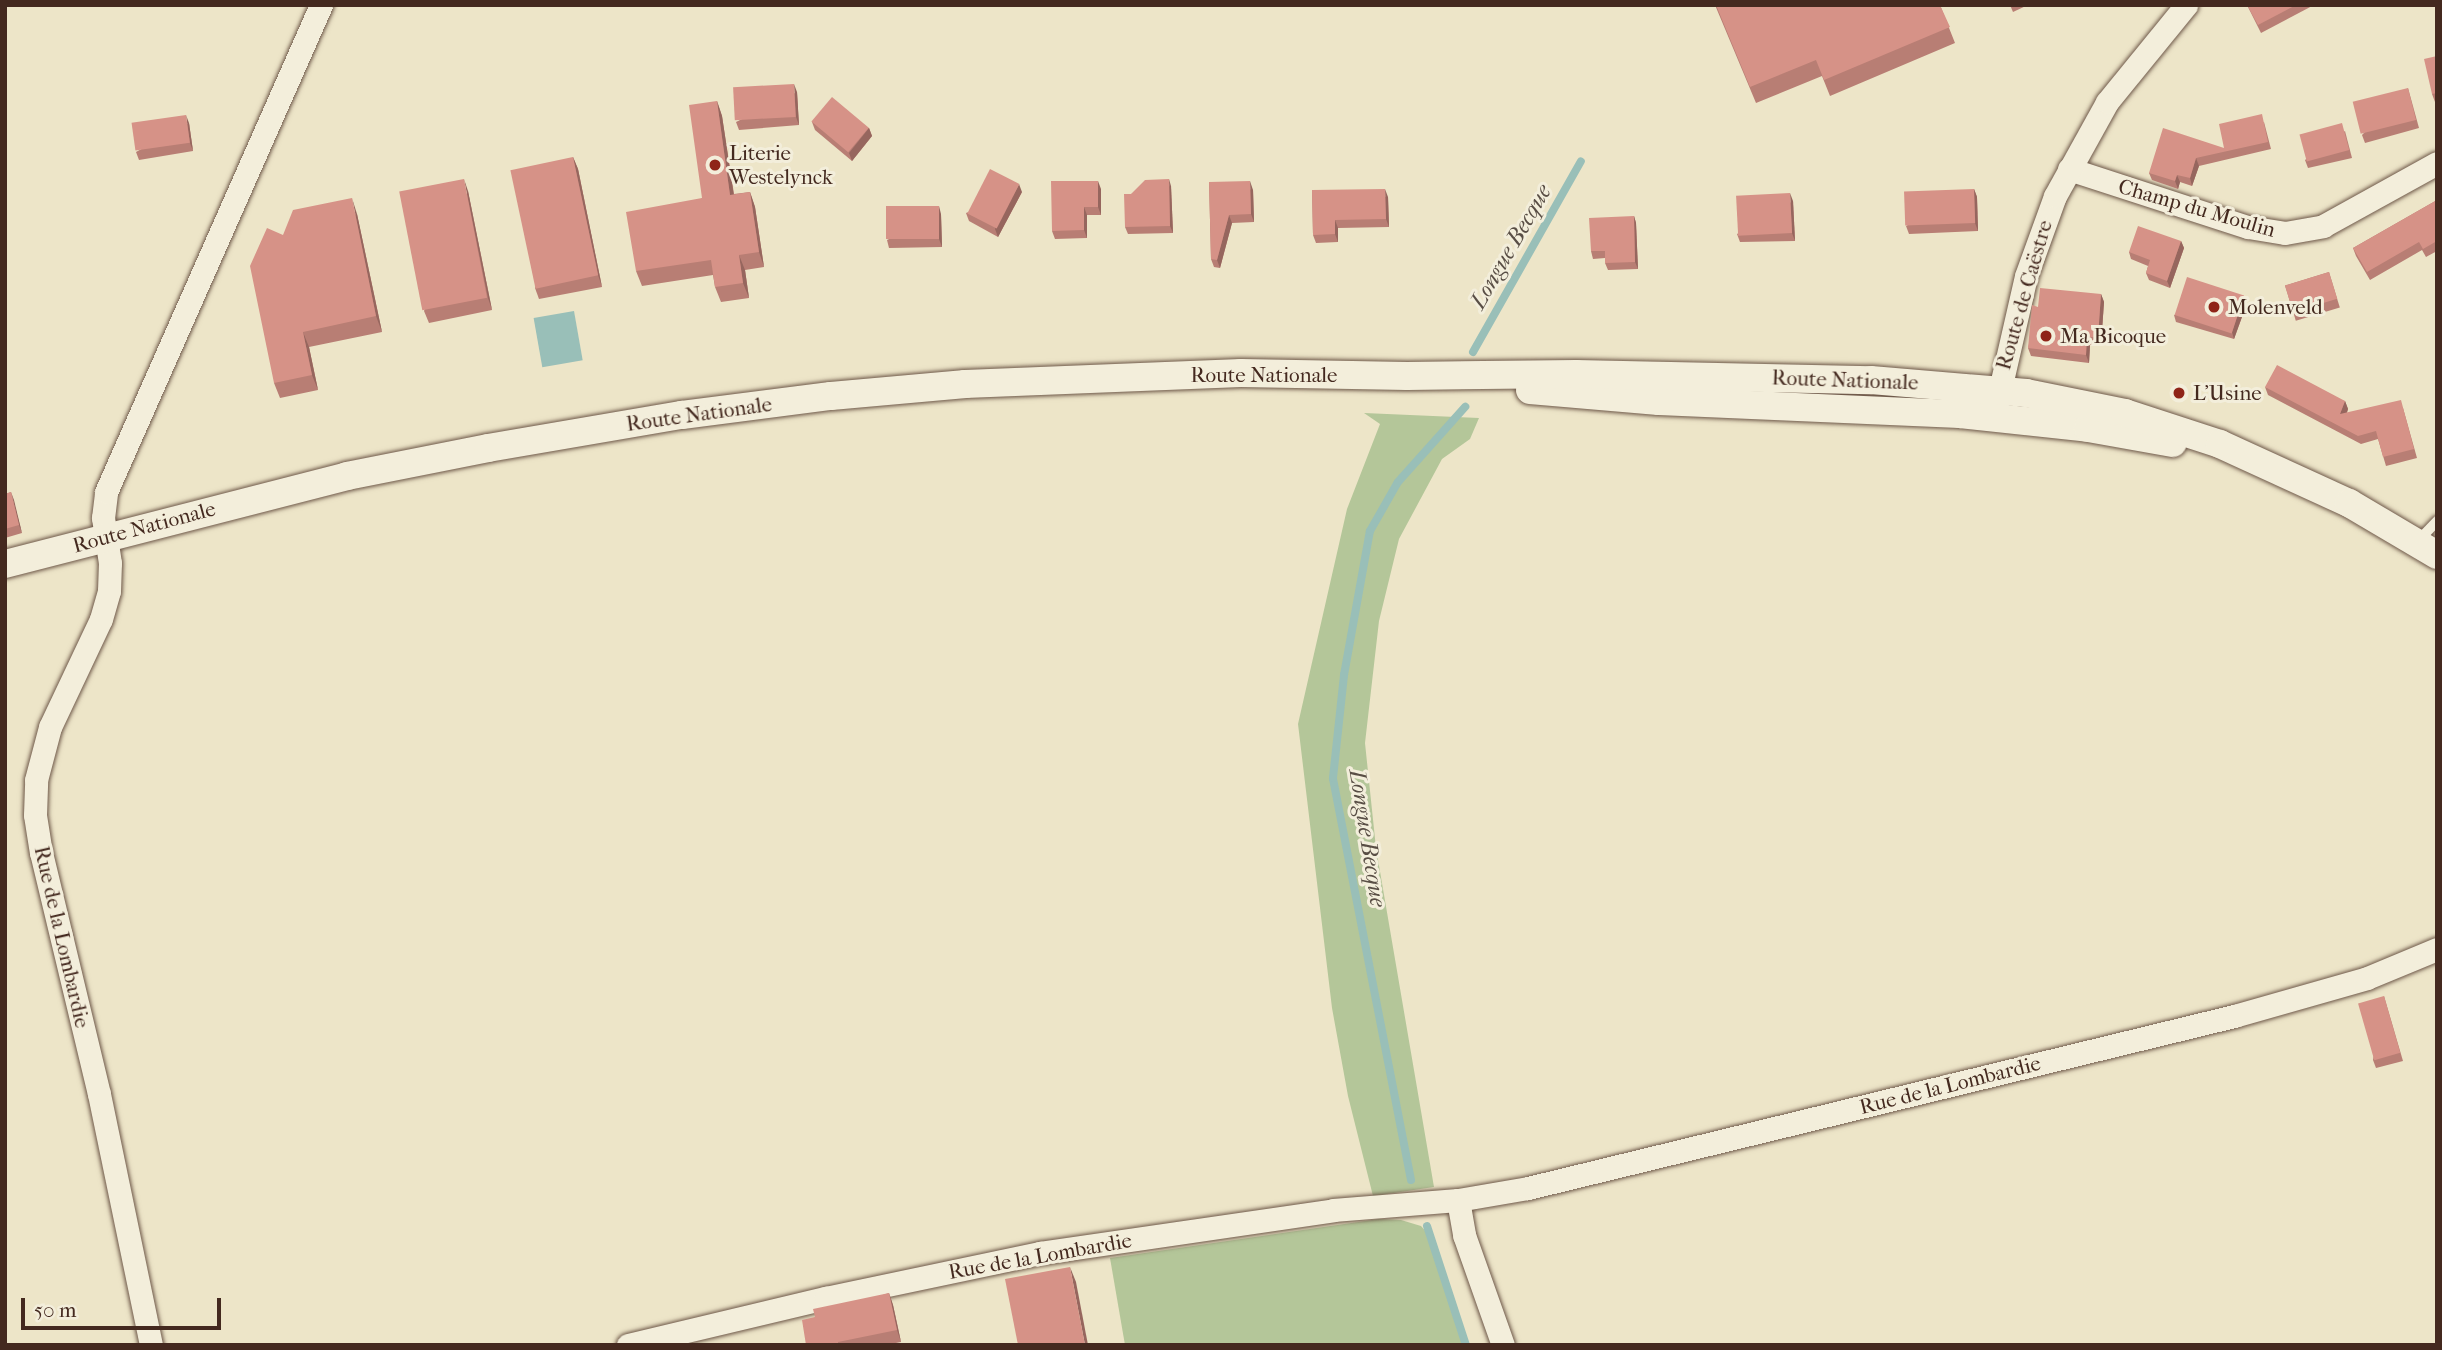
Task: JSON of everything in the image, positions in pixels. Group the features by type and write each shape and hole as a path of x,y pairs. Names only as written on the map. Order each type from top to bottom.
{"street":[{"name":"Rue de la Lombardie","path":"151,1345 90,1054 41,853 35,815 36,780 44,746 63,694 101,619 109,591 110,564 103,518 106,492 321,5"},
{"name":"Route de Caëstre","path":"1995,417 1998,389 2032,255 2069,169 2107,102 2186,5"},
{"name":"Champ du Moulin","path":"2069,169 2248,227 2285,233 2323,226 2437,163"},
{"name":"Route Nationale","path":"5,564 318,483 488,448 795,400 965,384 1227,373 1407,376 1576,374 1858,380 1998,389 2125,412 2203,437 2349,503 2427,549"},
{"name":"Route Nationale","path":"1407,376 1659,401 1995,417 2145,438 2271,467"},
{"name":"Rue de la Lombardie","path":"628,1345 827,1298 1040,1253 1333,1209 1458,1200 1574,1177 2234,1016 2367,978 2437,950"},
{"path":"1458,1200 1464,1235 1503,1345"}],"lane":[{"path":"2427,549 2437,521"}],"green space":[{"path":"1364,413 1479,418 1470,439 1442,459 1399,539 1379,621 1365,743 1376,848 1434,1187 1373,1196 1348,1096 1332,1008 1298,724 1347,509 1380,424"},
{"path":"1379,1219 1401,1220 1421,1226 1435,1242 1465,1345 1125,1345 1110,1258"}],"water":[{"path":"574,311 583,360 542,367 534,318"}],"building":[{"path":"1716,5 1940,5 1950,27 1824,80 1816,60 1750,87"},
{"path":"2247,5 2296,5 2258,25"},
{"path":"2437,56 2437,93 2432,94 2424,59"},
{"path":"794,84 796,117 735,120 733,87"},
{"path":"2408,88 2416,120 2361,134 2353,102"},
{"path":"832,97 869,128 848,152 811,122"},
{"name":"Literie Westelynck","path":"717,101 730,195 750,192 759,252 739,255 743,283 715,287 711,260 636,271 626,212 702,198 689,105"},
{"path":"2262,114 2268,142 2196,158 2190,178 2177,175 2175,181 2149,173 2163,128 2224,148 2219,124"},
{"path":"186,115 190,143 135,150 132,123"},
{"path":"2342,123 2349,150 2307,161 2299,134"},
{"path":"573,157 598,275 536,289 510,170"},
{"path":"990,169 1019,184 997,229 967,214"},
{"path":"464,179 487,298 422,310 399,192"},
{"path":"1169,179 1170,226 1125,227 1124,194 1131,194 1145,180"},
{"path":"1051,181 1098,181 1098,207 1084,207 1084,230 1052,231"},
{"path":"1250,181 1251,214 1229,215 1217,260 1211,259 1209,182"},
{"path":"1385,189 1386,219 1335,220 1335,234 1313,235 1312,190"},
{"path":"1974,189 1975,223 1905,225 1904,191"},
{"path":"1790,193 1792,233 1738,236 1736,196"},
{"path":"352,198 376,316 303,332 312,375 274,383 250,266 267,228 283,235 293,210"},
{"path":"2437,200 2437,241 2423,249 2419,242 2367,272 2353,248"},
{"path":"886,206 939,206 939,239 886,239"},
{"path":"1634,216 1635,262 1605,263 1605,251 1591,251 1589,218"},
{"path":"2138,226 2181,241 2167,281 2146,273 2150,260 2129,252"},
{"path":"2329,272 2337,299 2293,312 2285,285"},
{"name":"Molenveld","path":"2187,277 2244,296 2232,334 2175,315"},
{"path":"2040,288 2101,294 2098,337 2087,337 2086,355 2028,348 2032,305 2038,307"},
{"path":"2277,365 2345,401 2340,414 2401,400 2414,449 2383,457 2376,431 2358,436 2265,387"},
{"path":"11,492 19,525 5,529 5,494"},
{"path":"2384,996 2400,1053 2374,1060 2358,1003"},
{"path":"1070,1267 1085,1345 1018,1345 1005,1279"},
{"path":"889,1293 897,1330 838,1342 838,1345 806,1345 802,1320 815,1317 813,1309"}],"waterway":[{"name":"Longue Becque","path":"1473,352 1581,161"},
{"name":"Longue Becque","path":"1411,1180 1333,778 1344,675 1370,531 1398,482 1465,407"},
{"name":"Longue Becque","path":"1427,1226 1466,1345"}],"place":[{"name":"Literie Westelynck","path":"715,165"},
{"name":"Molenveld","path":"2214,307"},
{"name":"Ma Bicoque","path":"2046,336"},
{"name":"L'Usine","path":"2179,393"}]}
